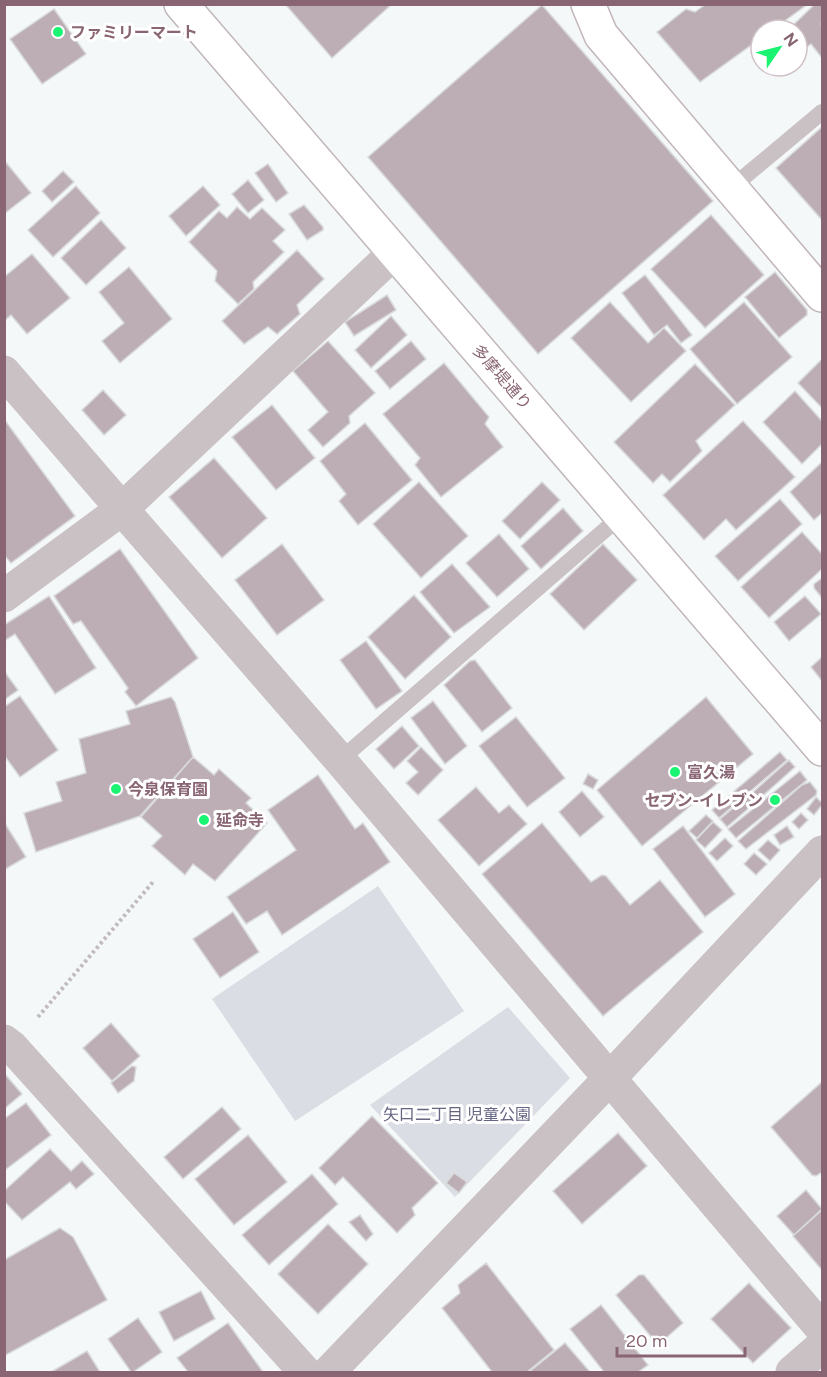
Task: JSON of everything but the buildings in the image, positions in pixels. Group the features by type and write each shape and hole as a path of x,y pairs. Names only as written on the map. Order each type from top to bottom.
{"main road":[{"name":"多摩堤通り","path":"181,4 822,750"},
{"path":"588,4 601,35 822,295"}],"street":[{"path":"4,596 122,509 395,252"},
{"path":"4,372 340,760 822,1329"},
{"path":"329,1372 822,852"},
{"path":"7,1047 305,1372"},
{"path":"792,1372 822,1346"}],"lane":[{"path":"731,188 822,112"},
{"path":"340,760 621,516"}],"path":[{"path":"7,1047 153,882"}],"green space":[{"path":"378,886 464,1011 295,1121 212,999"},
{"name":"矢口二丁目 児童公園","path":"508,1007 570,1078 455,1197 370,1105"}],"place":[{"name":"ファミリーマート","path":"58,32"},
{"name":"富久湯","path":"675,772"},
{"name":"今泉保育園","path":"116,789"},
{"name":"セブン-イレブン","path":"775,800"},
{"name":"延命寺","path":"204,820"}]}
